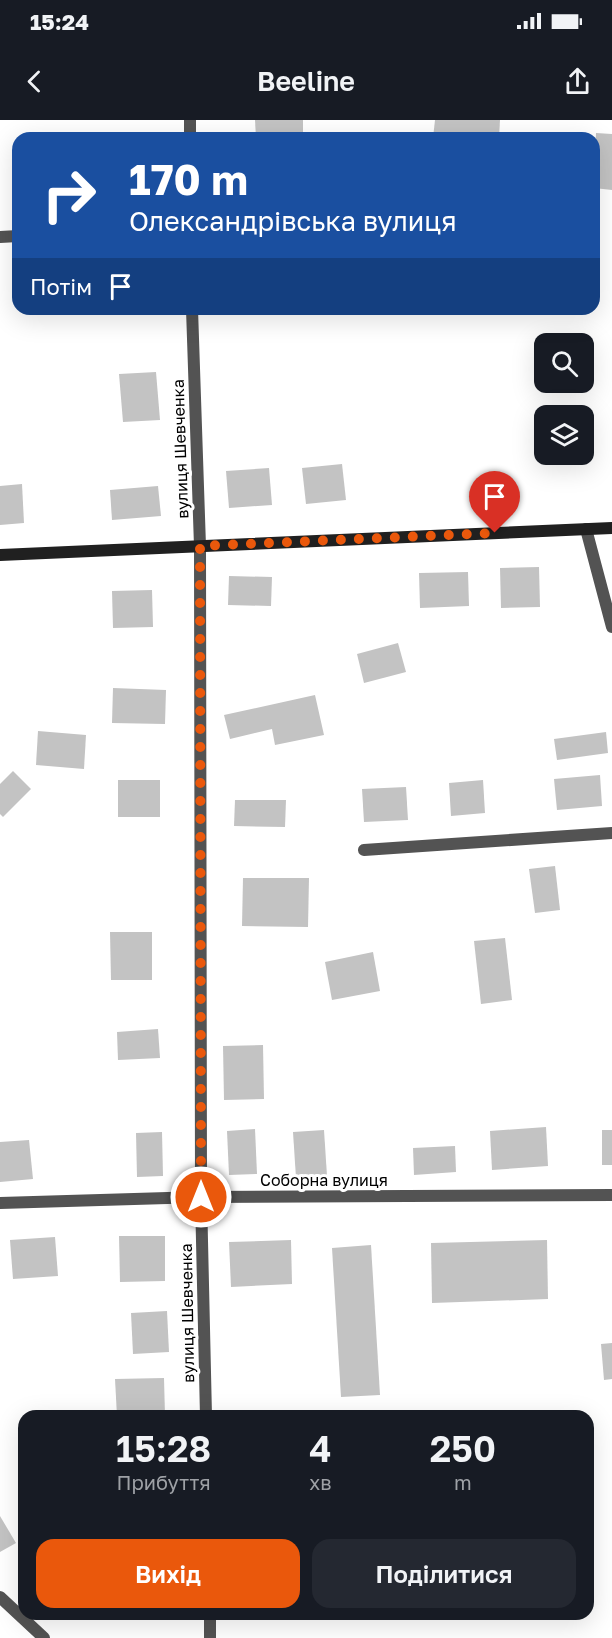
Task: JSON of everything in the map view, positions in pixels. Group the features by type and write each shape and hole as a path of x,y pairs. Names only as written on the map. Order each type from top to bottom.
{"main road":[{"path":"0,555 612,528"}],"street":[{"name":"вулиця Шевченка","path":"192,315 200,546 201,1197 206,1410"},
{"path":"586,529 612,627"},
{"path":"364,850 612,833"},
{"name":"Соборна вулиця","path":"0,1203 201,1197 612,1195"},
{"path":"0,1597 18,1614"},
{"path":"25,1620 44,1638"},
{"path":"210,1620 210,1638"}],"building":[{"path":"255,120 303,120 303,132 256,132"},
{"path":"435,120 500,120 499,132 434,132"},
{"path":"600,133 612,134 612,190 600,189"},
{"path":"156,372 160,420 123,422 119,374"},
{"path":"342,464 346,500 306,504 302,468"},
{"path":"269,468 272,505 229,508 226,471"},
{"path":"22,484 24,523 0,525 0,486"},
{"path":"158,486 161,516 112,520 110,490"},
{"path":"539,567 540,607 501,608 500,568"},
{"path":"468,572 469,606 420,608 419,573"},
{"path":"229,576 272,577 271,606 228,605"},
{"path":"152,590 153,627 113,628 112,591"},
{"path":"398,643 406,672 364,683 357,654"},
{"path":"113,688 166,690 165,724 112,723"},
{"path":"315,695 324,735 275,745 272,729 230,739 224,715"},
{"path":"38,731 86,735 84,769 36,765"},
{"path":"606,732 608,753 557,760 554,739"},
{"path":"13,771 31,789 3,817 0,814 0,784"},
{"path":"600,775 602,806 557,810 554,779"},
{"path":"118,780 160,780 160,817 118,817"},
{"path":"483,780 485,813 451,816 449,783"},
{"path":"406,787 408,820 364,822 362,789"},
{"path":"235,800 286,800 285,827 234,826"},
{"path":"555,866 560,910 535,913 529,869"},
{"path":"243,878 309,878 308,927 242,926"},
{"path":"110,932 152,932 152,980 111,980"},
{"path":"505,938 512,1000 481,1004 474,941"},
{"path":"373,952 380,991 332,1000 325,962"},
{"path":"158,1029 160,1058 118,1060 117,1032"},
{"path":"263,1045 264,1099 224,1100 223,1046"},
{"path":"546,1127 548,1166 492,1170 490,1131"},
{"path":"255,1129 257,1174 229,1175 227,1131"},
{"path":"324,1130 327,1176 296,1178 293,1132"},
{"path":"602,1130 612,1130 612,1165 602,1165"},
{"path":"162,1132 163,1176 137,1177 136,1133"},
{"path":"29,1140 33,1179 0,1182 0,1142"},
{"path":"455,1146 456,1172 414,1175 413,1148"},
{"path":"119,1236 165,1236 165,1281 120,1282"},
{"path":"55,1237 58,1276 13,1279 10,1240"},
{"path":"291,1240 292,1284 231,1287 229,1242"},
{"path":"547,1240 548,1299 432,1303 431,1243"},
{"path":"371,1245 380,1395 341,1397 332,1248"},
{"path":"167,1311 169,1352 133,1354 131,1313"},
{"path":"612,1343 612,1379 604,1380 601,1344"},
{"path":"164,1378 165,1410 117,1410 115,1379"},
{"path":"0,1516 16,1543 0,1552"}],"route":[{"path":"201,1197 200,546 495,533"}]}
